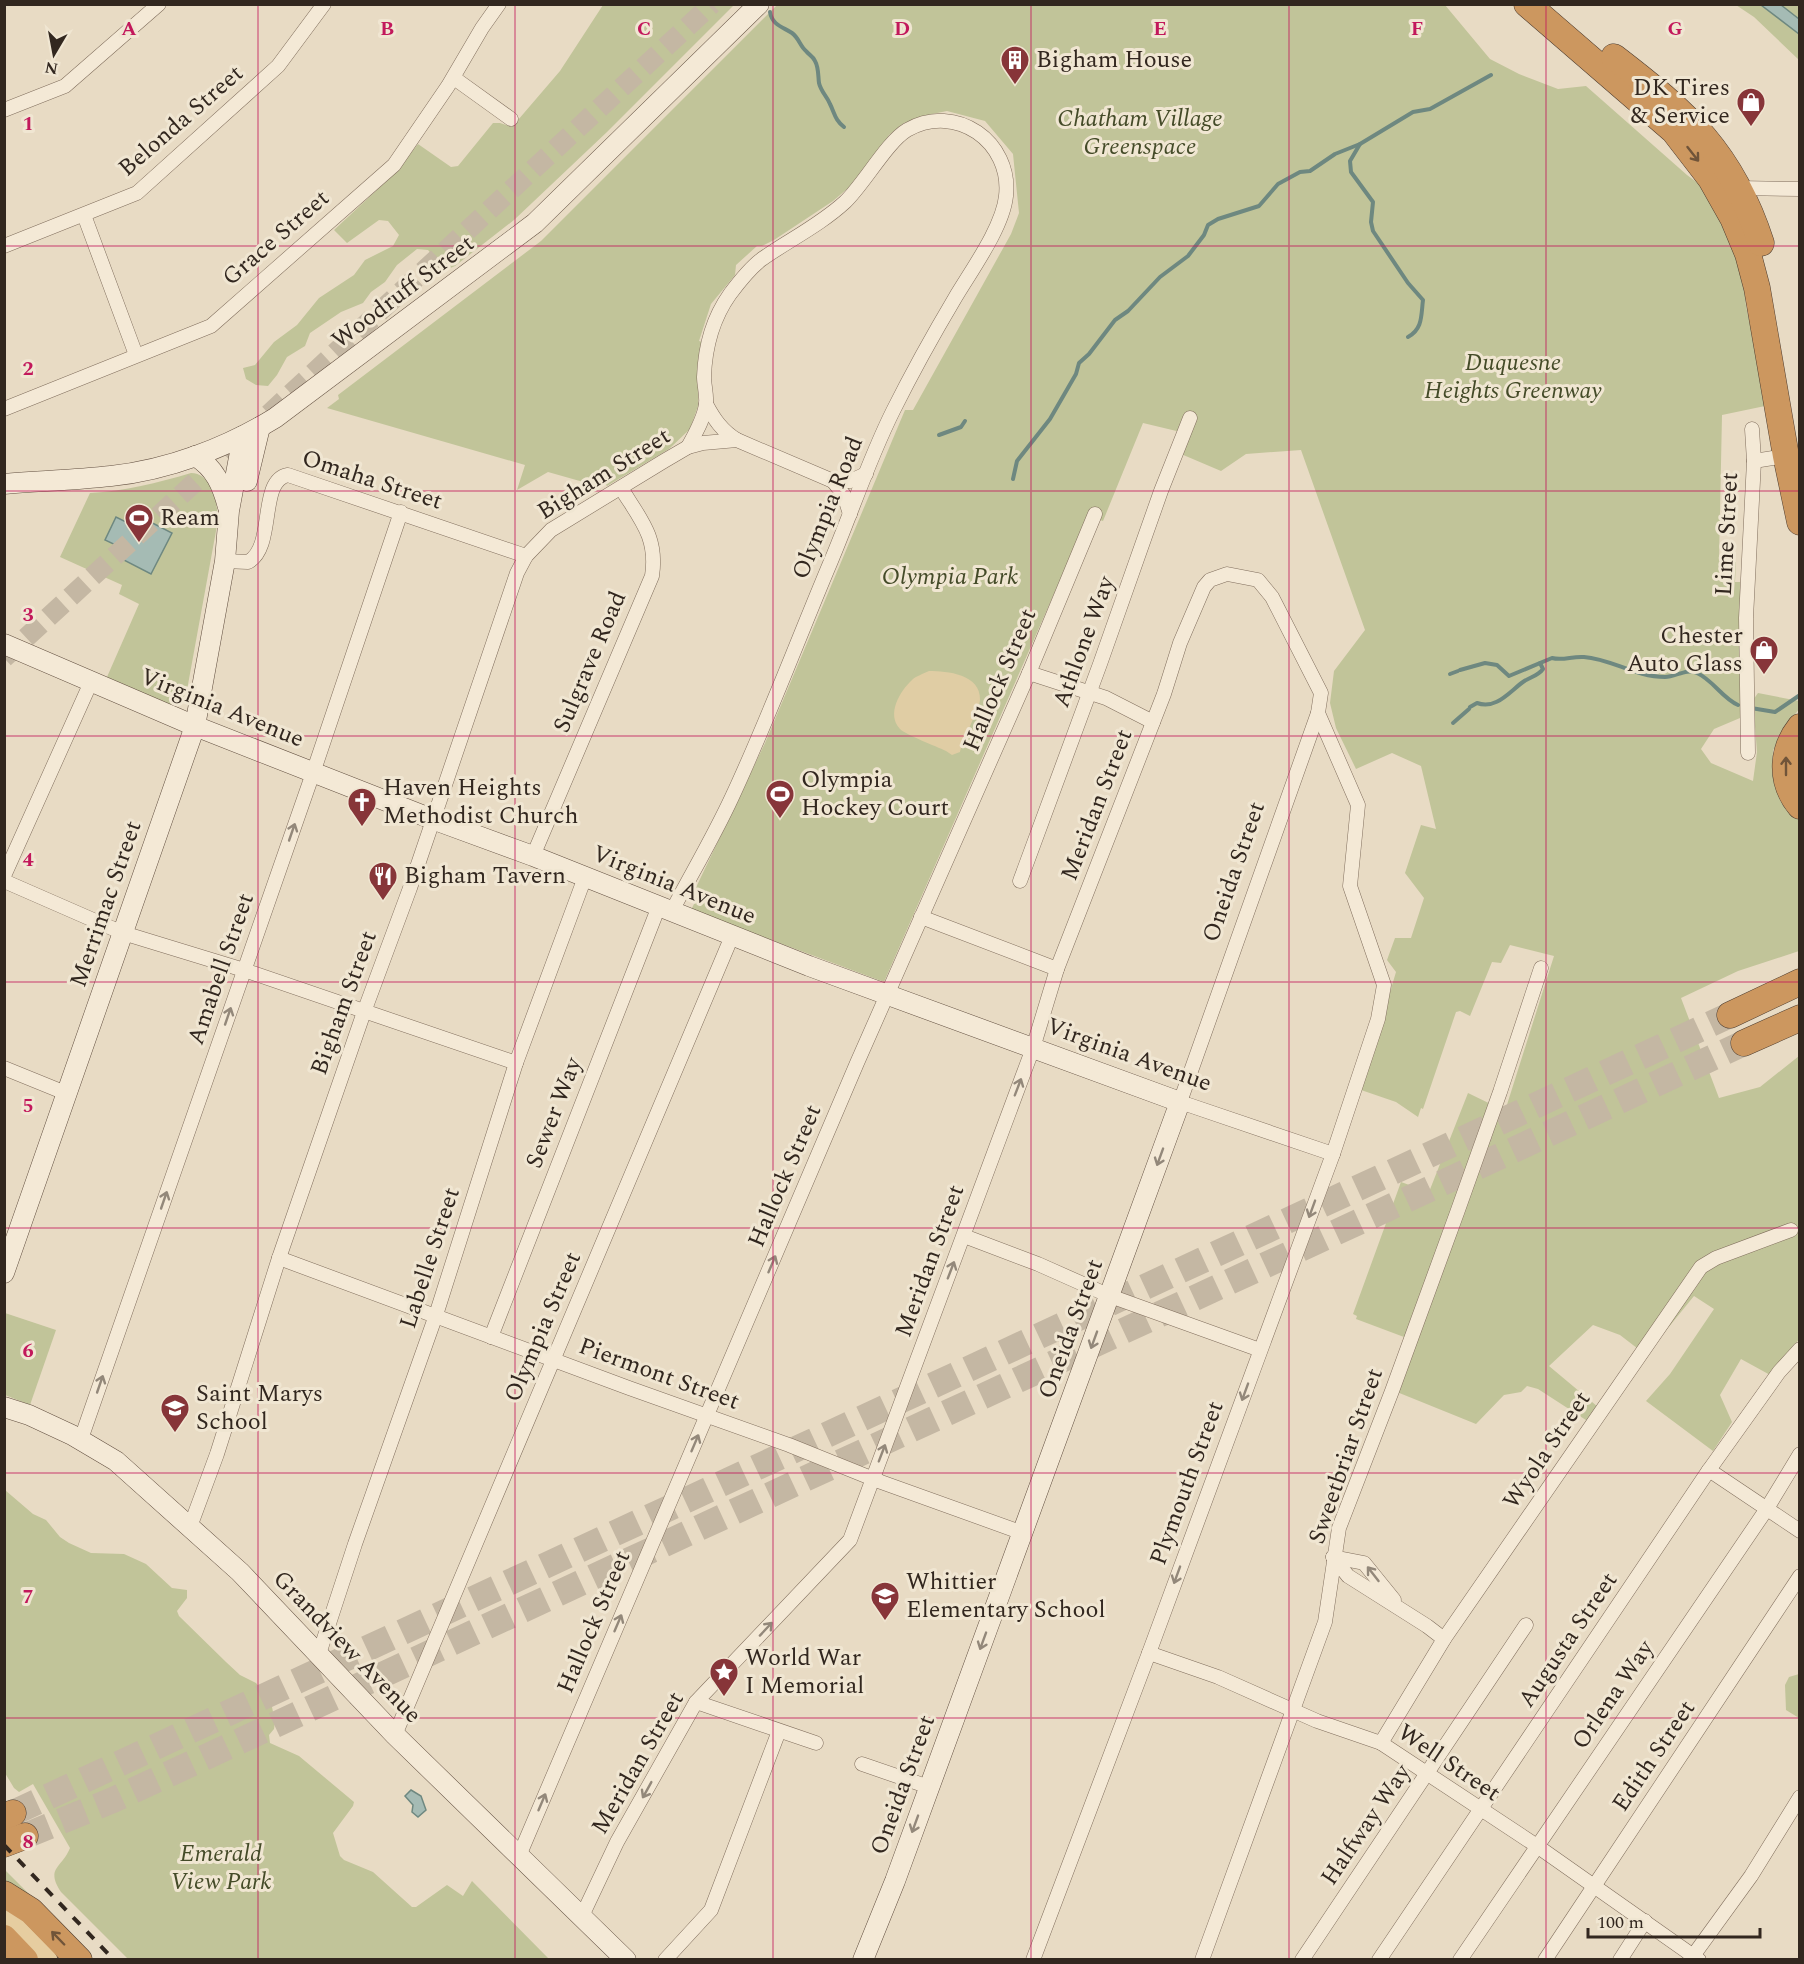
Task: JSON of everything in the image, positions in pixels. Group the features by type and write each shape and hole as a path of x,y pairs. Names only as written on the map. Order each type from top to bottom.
{"highway":[{"path":"1527,4 1660,118 1686,145 1711,179 1743,238 1753,271 1796,457"},
{"path":"1548,4 1667,98 1688,118 1714,149 1739,188 1756,226 1767,266 1796,457 1800,522"},
{"path":"1711,179 1739,188"},
{"path":"1800,727 1789,744 1785,764 1787,784 1800,806"},
{"path":"1730,1014 1800,982"},
{"path":"1744,1043 1800,1018"},
{"path":"4,1894 32,1911 79,1959"},
{"path":"4,1938 25,1959"}],"main road":[{"path":"4,1916 47,1959"}],"street":[{"path":"4,110 65,86 159,4"},
{"name":"Belonda Street","path":"4,246 137,193 278,66 324,4"},
{"name":"Grace Street","path":"4,409 210,326 394,165 454,78 482,28 500,4"},
{"name":"Woodruff Street","path":"4,484 111,476 150,469 195,456 251,431 294,405 535,223 759,4"},
{"path":"454,78 511,119"},
{"name":"Olympia Road","path":"666,908 731,800 892,411 944,316 992,236 1004,209 1007,195 1004,166 989,140 967,126 944,122 927,123 907,130 899,136 846,202 819,223 757,263 729,296 714,324 706,355 705,404"},
{"path":"1739,188 1800,189"},
{"path":"84,215 136,355"},
{"path":"705,404 718,424 727,434 737,440"},
{"path":"688,447 699,425 705,404"},
{"name":"Athlone Way","path":"1020,881 1090,693 1161,491 1190,418"},
{"name":"Lime Street","path":"1748,753 1746,618 1754,461 1752,429"},
{"name":"Merrimac Street","path":"4,1273 195,726 226,552 229,511 251,431"},
{"name":"Merrimac Street","path":"226,552 239,519 251,431"},
{"name":"Bigham Street","path":"190,1527 218,1454 279,1258 364,1012 410,888 513,583 526,556 551,530 688,447 711,441 737,440 833,481"},
{"path":"195,456 205,462 222,484 229,511"},
{"name":"Lime Street","path":"1754,461 1796,457"},
{"path":"833,481 850,481 867,474"},
{"name":"Omaha Street","path":"226,552 248,562 257,555 273,487 279,478 295,476 526,556"},
{"path":"833,481 844,495 850,514"},
{"name":"Sulgrave Road","path":"533,856 652,576 653,555 650,536 621,488"},
{"name":"Amabell Street","path":"81,1439 313,773 401,512"},
{"name":"Hallock Street","path":"519,1856 921,917 1029,673 1095,514"},
{"name":"Meridan Street","path":"582,1916 617,1842 696,1702 850,1540 1033,1048 1057,969 1171,676 1180,643 1204,587 1210,580 1227,574 1257,580 1272,597 1321,693 1318,713"},
{"name":"Virginia Avenue","path":"4,644 195,726 666,908 732,936 1180,1102 1333,1154"},
{"path":"1029,673 1120,704 1153,722"},
{"path":"4,876 91,682"},
{"name":"Plymouth Street","path":"1033,1959 1149,1653 1333,1154 1378,1020 1384,985 1350,885 1358,805 1318,713"},
{"name":"Oneida Street","path":"863,1959 895,1881 1110,1296 1318,713"},
{"name":"Labelle Street","path":"319,1654 358,1534 436,1315 516,1063 585,877"},
{"path":"4,880 123,933 244,970 516,1063"},
{"name":"Sewer Way","path":"491,1337 666,908"},
{"path":"921,917 1057,969"},
{"name":"Olympia Street","path":"395,1735 732,936"},
{"name":"Sweetbriar Street","path":"1202,1959 1325,1622 1339,1528 1458,1210 1541,968"},
{"path":"4,1068 68,1094"},
{"name":"Wyola Street","path":"1381,1743 1444,1639 1701,1267 1716,1258 1791,1230"},
{"path":"964,1236 1038,1264 1110,1296 1260,1350"},
{"name":"Piermont Street","path":"279,1258 1023,1533"},
{"name":"Augusta Street","path":"1379,1959 1709,1470 1779,1372 1800,1349"},
{"name":"Grandview Avenue","path":"4,1407 29,1415 81,1439 116,1461 240,1572 395,1735 626,1959"},
{"name":"Orlena Way","path":"1460,1959 1766,1510 1800,1454"},
{"path":"1709,1470 1800,1531"},
{"path":"1333,1557 1348,1576 1444,1639"},
{"path":"1333,1557 1364,1563 1401,1610"},
{"name":"Edith Street","path":"1545,1959 1800,1576"},
{"name":"Halfway Way","path":"1302,1959 1526,1625"},
{"name":"Well Street","path":"1149,1653 1218,1677 1347,1732 1381,1743 1537,1846 1694,1958"},
{"path":"696,1702 816,1743"},
{"path":"665,1959 711,1910 779,1731"},
{"path":"862,1764 929,1787"},
{"path":"1694,1958 1751,1876 1800,1797"},
{"path":"1620,1959 1645,1921"}],"green space":[{"path":"603,5 734,5 607,132 514,220 455,266 446,270 428,250 417,249 397,265 385,282 371,292 363,303 341,312 310,333 305,346 287,357 268,386 256,385 246,379 243,368 255,365 274,342 297,325 319,298 354,275 365,260 393,246 399,235 388,221 379,220 347,243 334,230 394,174 418,144 451,167 458,166 493,123 512,127 560,71"},
{"path":"777,5 1445,5 1490,59 1519,74 1558,89 1586,86 1706,189 1713,199 1742,268 1746,306 1760,370 1765,406 1722,415 1719,561 1736,562 1735,582 1740,582 1740,718 1714,729 1701,749 1711,763 1753,781 1757,752 1753,700 1758,693 1799,701 1799,709 1779,736 1773,751 1772,771 1780,796 1799,821 1799,951 1738,971 1681,998 1719,1098 1760,1087 1799,1056 1799,1339 1772,1376 1741,1359 1720,1395 1732,1422 1713,1451 1646,1401 1670,1374 1714,1309 1694,1296 1646,1355 1620,1335 1593,1325 1549,1366 1598,1407 1589,1422 1538,1389 1527,1386 1521,1392 1504,1395 1476,1424 1387,1388 1404,1337 1356,1319 1357,1316 1353,1314 1401,1182 1429,1192 1468,1093 1505,1111 1554,956 1510,945 1501,963 1492,962 1470,1016 1460,1011 1456,1012 1423,1109 1421,1108 1418,1117 1396,1102 1361,1090 1396,972 1387,960 1395,938 1411,938 1424,898 1405,873 1421,825 1436,829 1421,766 1392,753 1356,769 1336,728 1330,703 1334,671 1365,630 1301,450 1246,454 1221,471 1181,454 1189,434 1143,423 1103,521 1088,516 884,982 691,910 695,902 690,900 765,743 905,410 913,410 1011,234 1019,213 1013,154 985,121 947,111 904,123 889,135 854,183 833,201 774,240 757,246 736,265 735,275 711,304 699,341 703,342 698,406 690,429 669,449 607,486 605,484 601,487 548,472 517,490 525,465 327,408 339,399 338,395 541,241"},
{"path":"1736,5 1799,5 1799,60 1754,17"},
{"path":"191,473 204,478 209,483 215,497 218,520 187,690 182,700 171,705 107,677 139,604 119,594 122,585 60,557 90,493 141,486"},
{"path":"5,1313 56,1330 30,1405 5,1395"},
{"name":"Emerald View Park","path":"5,1490 33,1514 46,1520 60,1537 69,1543 91,1553 124,1554 146,1564 172,1588 187,1590 187,1598 177,1611 179,1616 240,1675 256,1683 271,1702 275,1722 274,1729 269,1735 270,1743 299,1756 354,1802 333,1833 340,1856 344,1860 373,1872 412,1907 416,1907 447,1885 463,1896 472,1881 549,1959 128,1959 61,1892 56,1884 56,1868 70,1848 33,1784 19,1792 5,1773"},
{"path":"1800,1674 1799,1718 1786,1710 1785,1685 1789,1677"},
{"path":"4,1869 32,1897 5,1887"}],"sand":[{"path":"929,671 962,676 975,684 979,691 979,705 960,752 952,755 903,731 894,717 896,703 903,690 914,679"}],"water":[{"path":"1761,5 1781,5 1799,19 1799,34"},
{"name":"Ream","path":"135,514 172,533 151,574 116,556 120,547 105,540 116,517 130,524"},
{"path":"411,1790 421,1796 426,1810 418,1817 412,1812 413,1805 405,1796"}],"waterway":[{"path":"770,12 775,23 794,35 814,59 821,89 837,119 844,127"},
{"path":"1408,337 1419,326 1423,300 1408,283 1373,231 1371,222 1373,202 1351,172 1350,161 1360,144 1413,112 1430,109 1491,75"},
{"path":"1013,479 1017,461 1050,419 1076,374 1079,363 1089,354 1115,320 1128,311 1160,277 1188,256 1204,235 1208,225 1218,219 1259,206 1278,184 1300,172 1310,171 1335,154 1360,144"},
{"path":"939,435 961,427 965,421"},
{"path":"1460,670 1485,663 1497,665 1509,676 1552,658 1594,658 1654,676 1669,677 1685,672 1697,673 1738,705"},
{"path":"1470,707 1477,703 1484,705 1502,699 1541,671 1543,669 1540,663"},
{"path":"1450,674 1458,671"},
{"path":"1751,708 1775,712 1800,695"},
{"path":"1453,723 1469,709"}],"tunnel":[{"path":"269,414 712,4"},
{"path":"4,658 243,438"},
{"path":"13,1813 1730,1015"},
{"path":"25,1836 113,1800 1744,1043"}],"railway":[{"path":"4,1845 114,1960"}],"place":[{"name":"Bigham House","path":"1015,86"},
{"name":"DK Tires & Service","path":"1751,128"},
{"name":"Ream","path":"139,544"},
{"name":"Chester Auto Glass","path":"1764,676"},
{"name":"Olympia Hockey Court","path":"780,820"},
{"name":"Haven Heights Methodist Church","path":"362,828"},
{"name":"Bigham Tavern","path":"383,902"},
{"name":"Saint Marys School","path":"175,1434"},
{"name":"Whittier Elementary School","path":"885,1622"},
{"name":"World War I Memorial","path":"724,1698"}],"park label":[{"name":"Chatham Village Greenspace","path":"1140,133"},
{"name":"Duquesne Heights Greenway","path":"1513,377"},
{"name":"Olympia Park","path":"950,577"}]}
